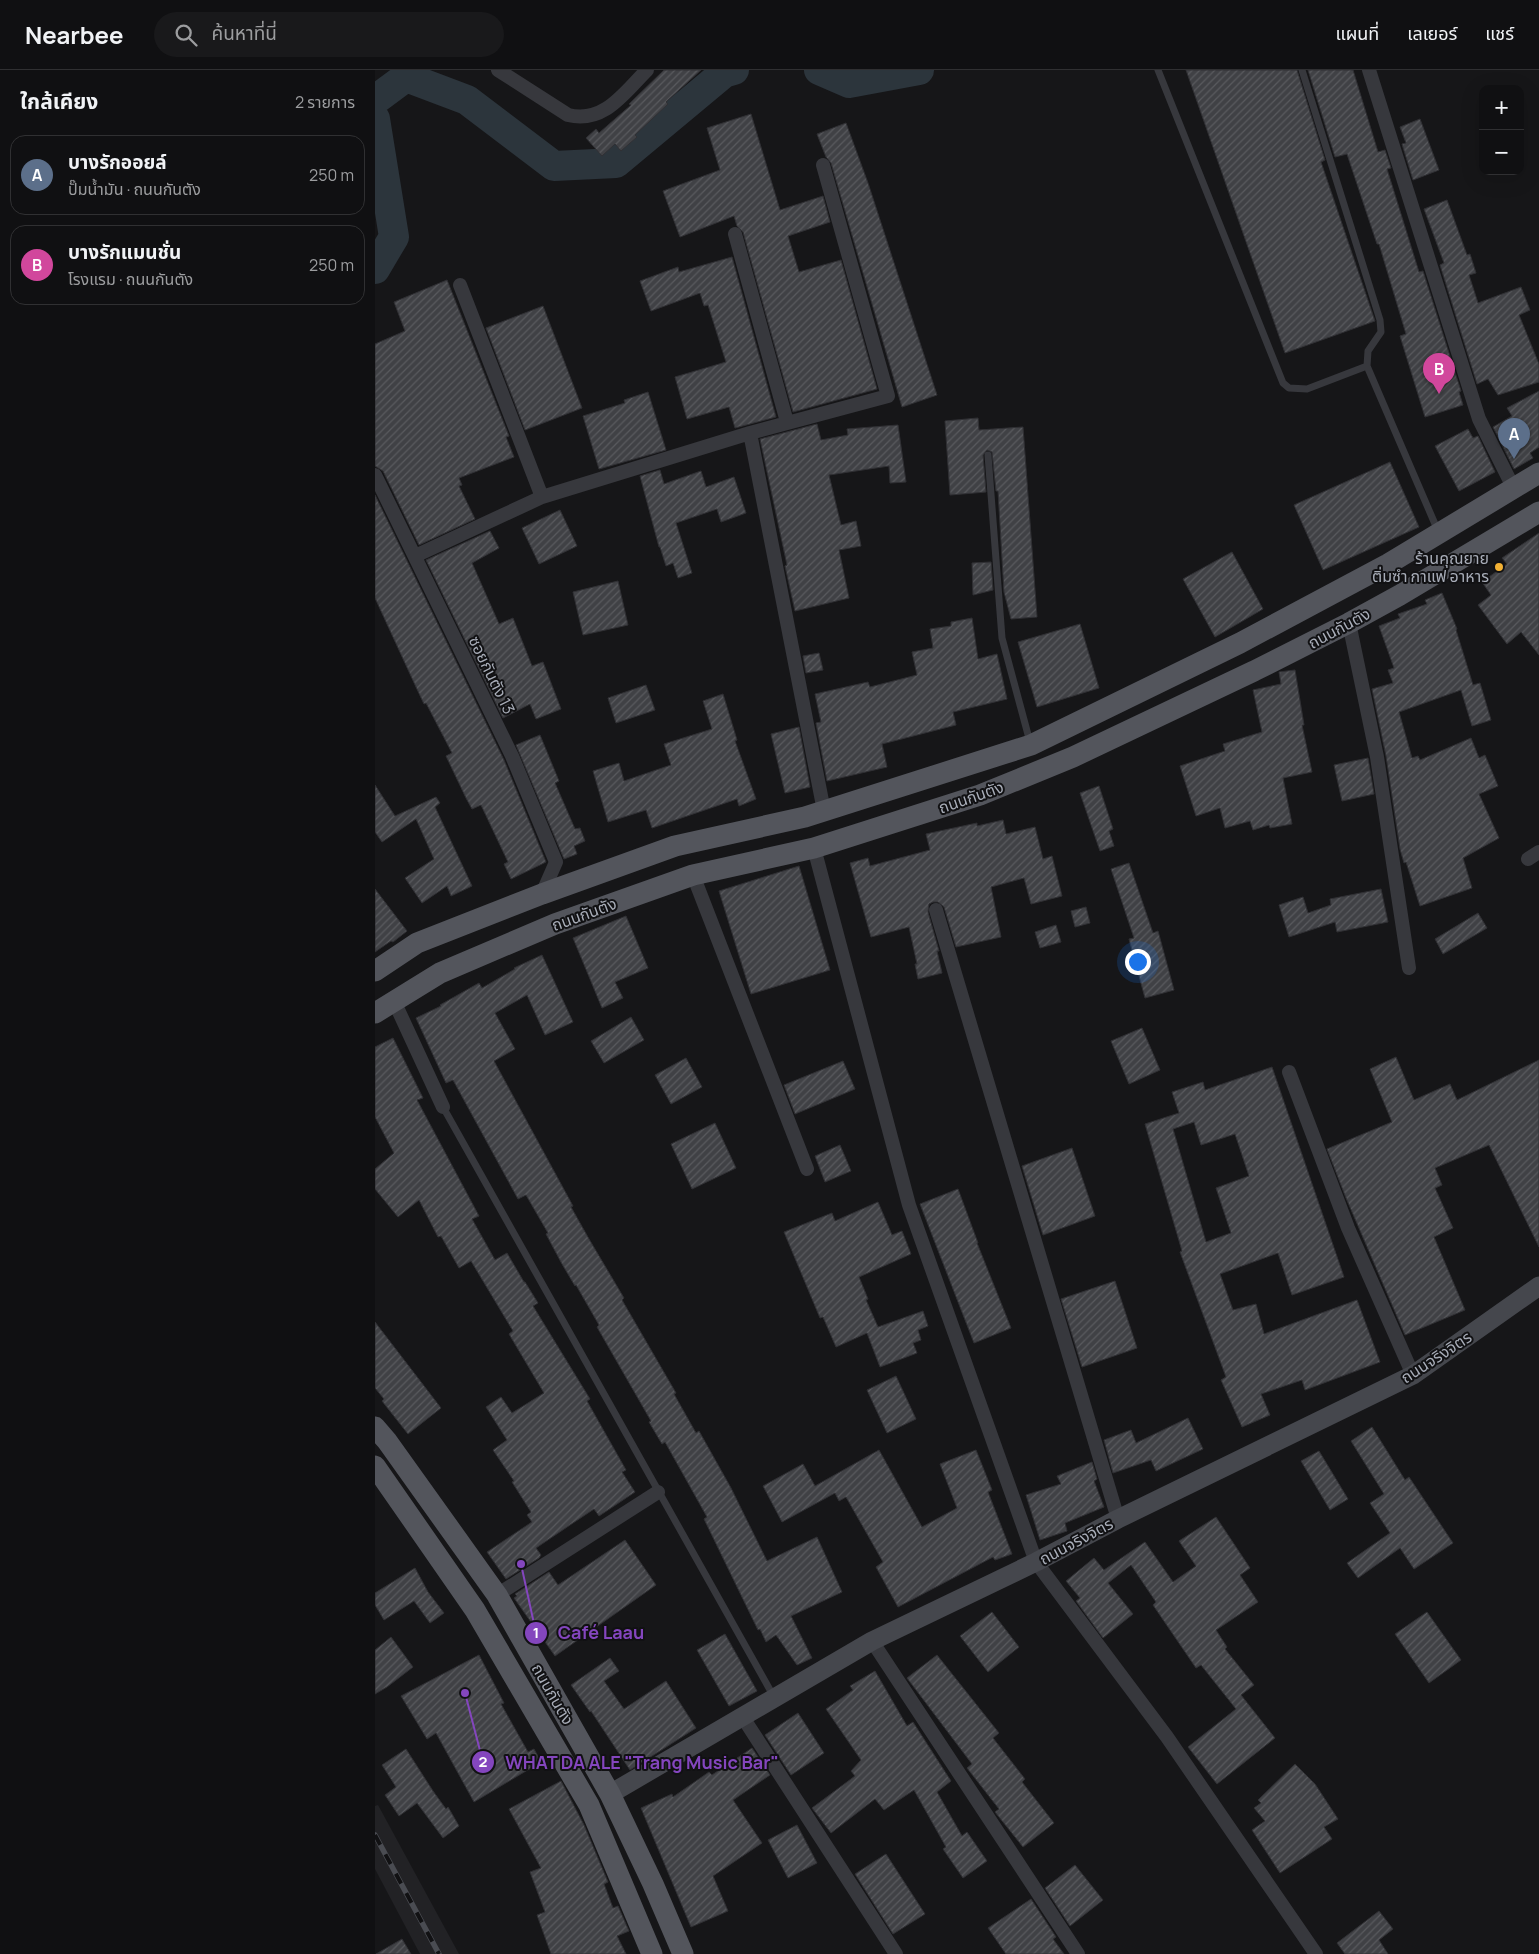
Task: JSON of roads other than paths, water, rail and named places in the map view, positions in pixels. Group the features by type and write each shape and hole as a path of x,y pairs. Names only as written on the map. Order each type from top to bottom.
{"main road":[{"name":"ถนนกันตัง","path":"375,971 417,943 543,894 675,846 815,814 1031,745 1240,643 1388,564 1539,473"},
{"name":"ถนนกันตัง","path":"375,1013 440,973 555,924 693,875 814,848 980,795 1073,757 1254,671 1349,623 1400,595 1539,512"},
{"path":"1388,564 1400,595"},
{"path":"1125,699 1137,727"},
{"path":"814,848 815,814"},
{"path":"543,894 555,924"},
{"name":"ถนนกันตัง","path":"375,1427 387,1440 497,1595 611,1794 683,1954"},
{"name":"ถนนกันตัง","path":"375,1466 475,1610 589,1805 652,1954"},
{"path":"454,1579 475,1566"},
{"path":"589,1805 611,1794"}],"street":[{"path":"498,70 568,115 580,118 608,109 647,70"},
{"path":"1369,70 1479,419 1513,490"},
{"path":"415,556 542,497 787,422 888,396 823,165"},
{"path":"735,234 787,422"},
{"path":"460,285 542,497"},
{"path":"750,433 815,814"},
{"name":"ซอยกันตัง 13","path":"375,475 512,756 556,862 543,894"},
{"path":"1349,623 1377,757 1409,968"},
{"path":"814,848 909,1205 1036,1562 1167,1737 1316,1954"},
{"path":"693,875 807,1169"},
{"path":"936,910 1118,1519"},
{"path":"394,1001 443,1107"},
{"path":"1289,1072 1348,1228 1413,1375"},
{"name":"ถนนจริงจิตร","path":"611,1794 872,1641 1413,1375 1539,1286"},
{"path":"497,1595 658,1492"},
{"path":"872,1641 1078,1954"},
{"path":"742,1716 896,1954"}],"lane":[{"path":"1158,70 1283,383 1289,388 1307,389 1367,366"},
{"path":"1302,70 1381,320 1381,332 1368,351 1367,366 1439,534"},
{"path":"988,455 1002,638 1031,745"},
{"path":"443,1107 774,1697"}],"waterway":[{"path":"375,100 406,77 467,100 554,166 616,163 724,73 734,70"},
{"path":"819,70 849,83 919,70"},
{"path":"375,119 394,237 375,269"}],"railway":[{"path":"375,1835 439,1954"}],"place":[{"name":"บางรักแมนชั่น","path":"1439,394"},
{"name":"บางรักออยล์","path":"1514,459"},
{"name":"ร้านคุณยาย ติ่มซำ กาแฟ อาหาร","path":"1499,567"},
{"name":"Café Laau","path":"521,1564"},
{"name":"WHAT DA ALE \"Trang Music Bar\"","path":"465,1693"}]}
